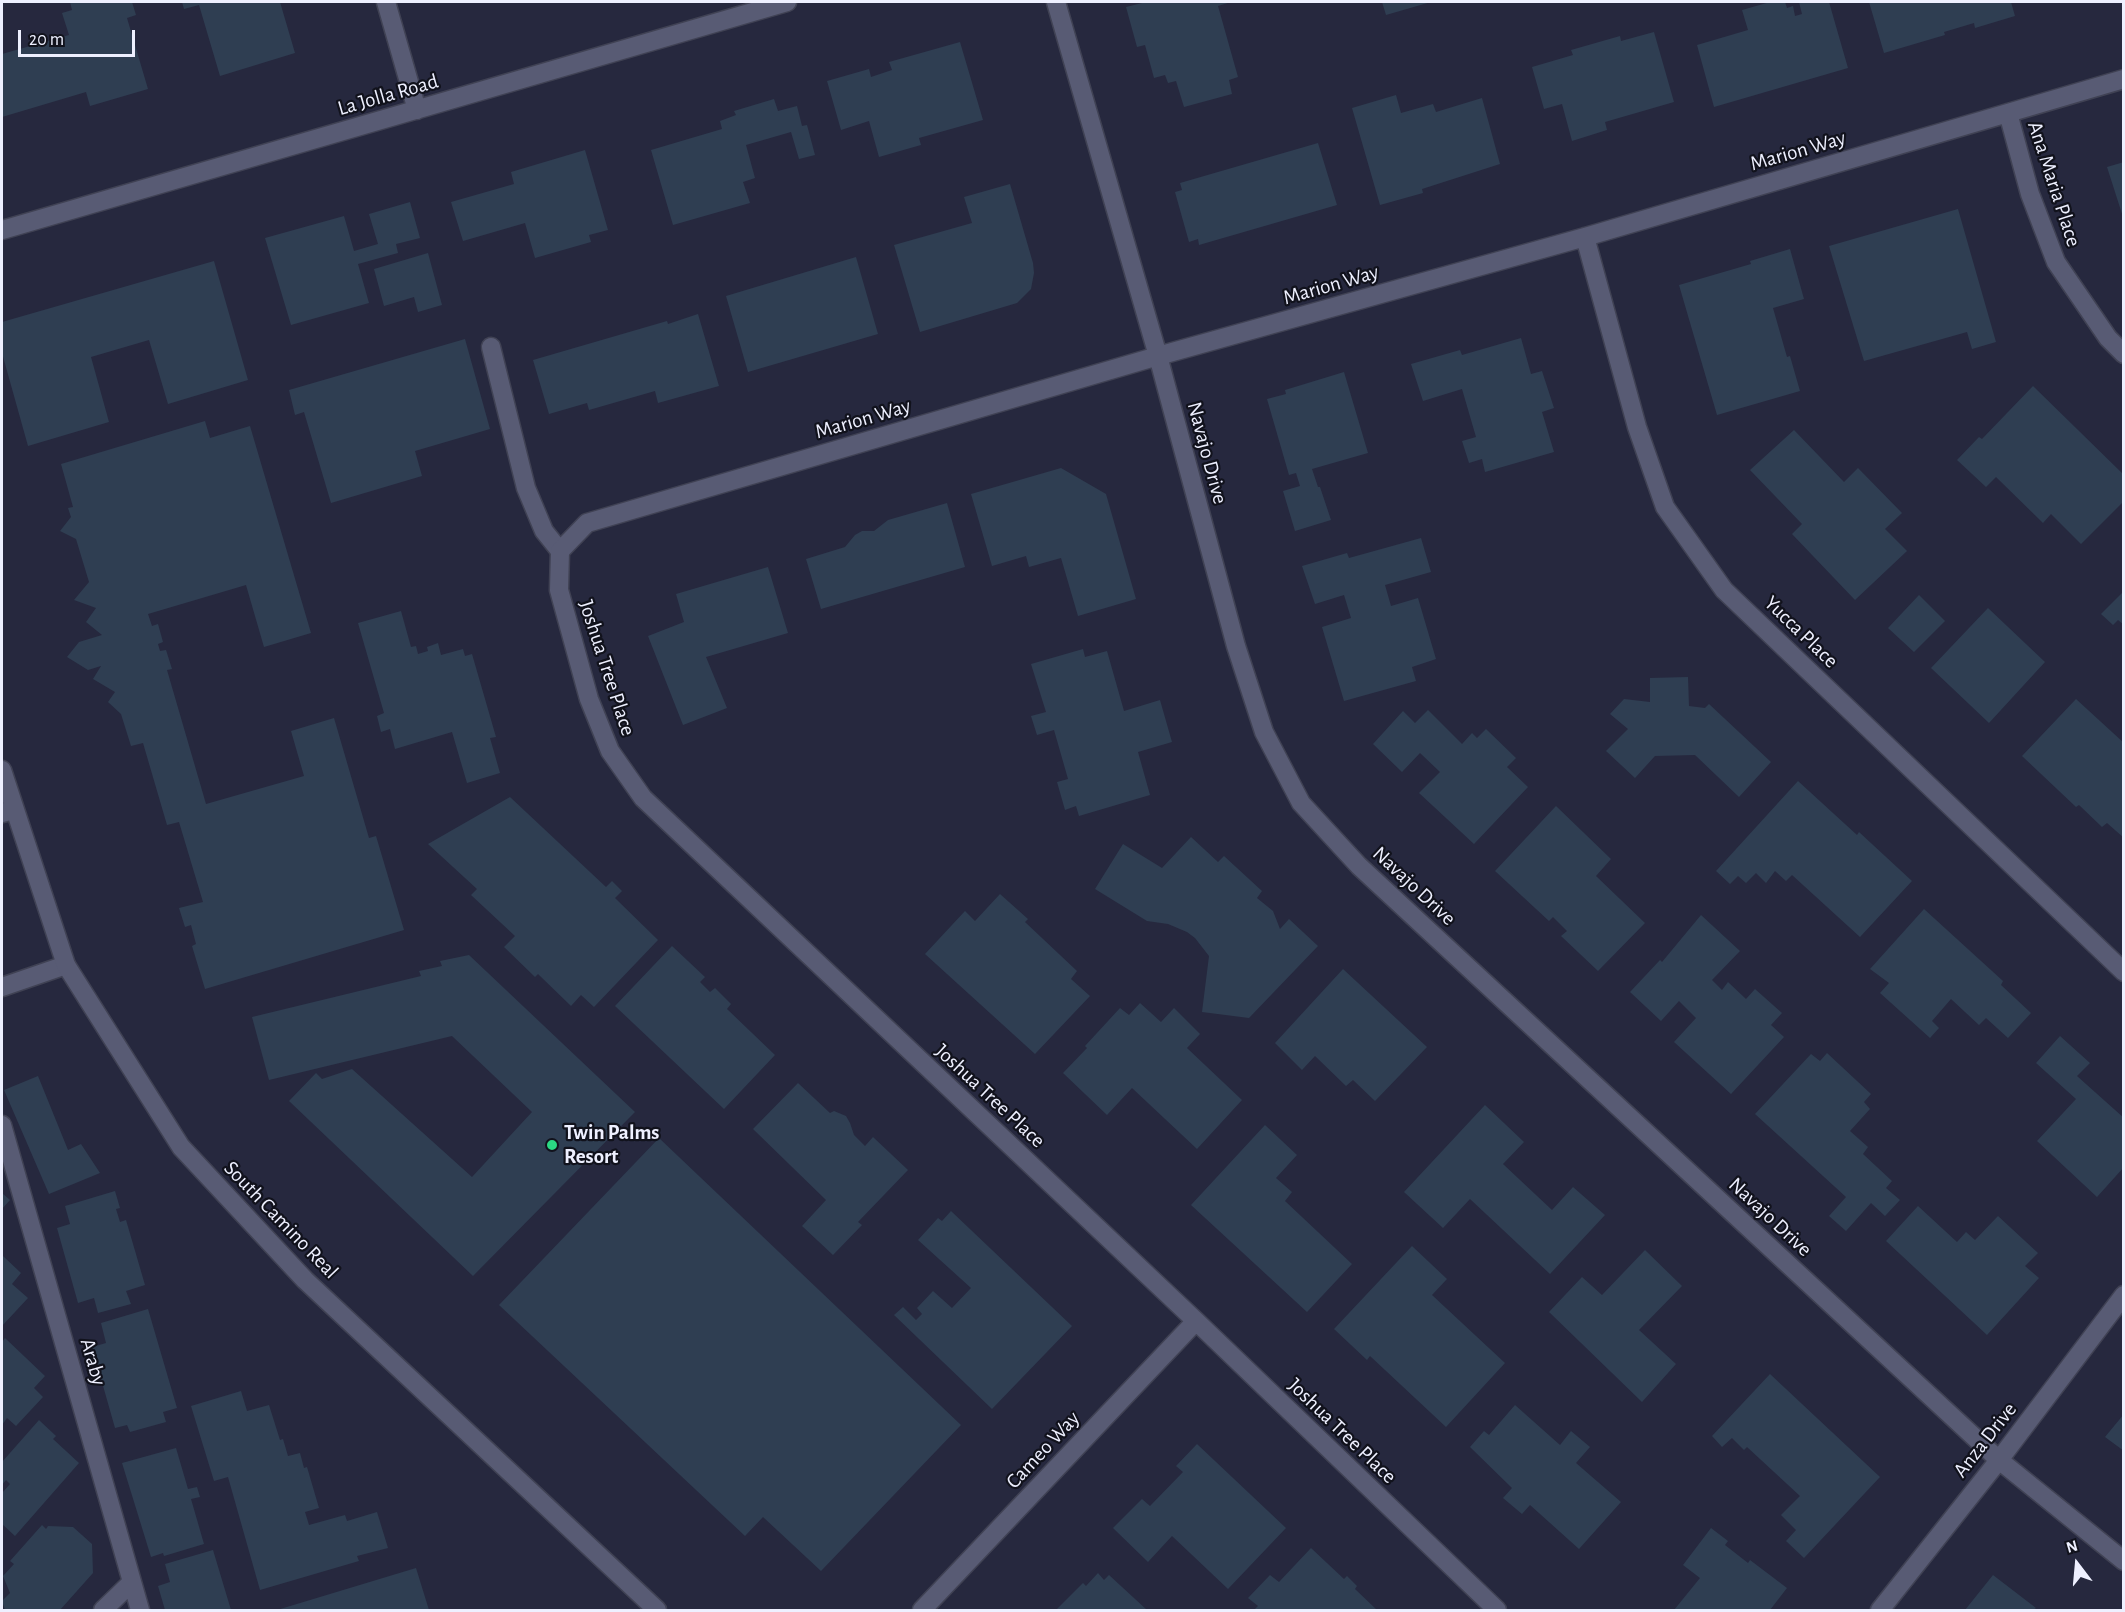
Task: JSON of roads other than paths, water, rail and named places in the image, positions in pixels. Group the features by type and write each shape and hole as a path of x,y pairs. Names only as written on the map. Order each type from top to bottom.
{"street":[{"path":"386,2 417,110"},
{"name":"La Jolla Road","path":"2,230 787,2"},
{"name":"Navajo Drive","path":"1056,2 1247,678 1264,732 1301,803 1367,874 1999,1460 2124,1561"},
{"name":"Marion Way","path":"560,551 587,523 1158,357 1585,237 2124,79"},
{"name":"Ana Maria Place","path":"2008,113 2030,194 2056,262 2108,338 2124,354"},
{"name":"Yucca Place","path":"1585,237 1637,427 1665,507 1724,590 2124,972"},
{"path":"491,347 526,488 544,531 560,551"},
{"name":"Joshua Tree Place","path":"560,551 559,590 589,699 610,751 643,798 1196,1321 1497,1611"},
{"name":"South Camino Real","path":"2,770 7,812 66,965 181,1147 305,1280 657,1611"},
{"path":"2,987 66,965"},
{"name":"Araby","path":"2,1125 140,1611"},
{"name":"Anza Drive","path":"1880,1611 2124,1296"},
{"name":"Cameo Way","path":"922,1611 1196,1321"},
{"path":"103,1611 132,1582"}],"place":[{"name":"Twin Palms Resort","path":"552,1145"}]}
